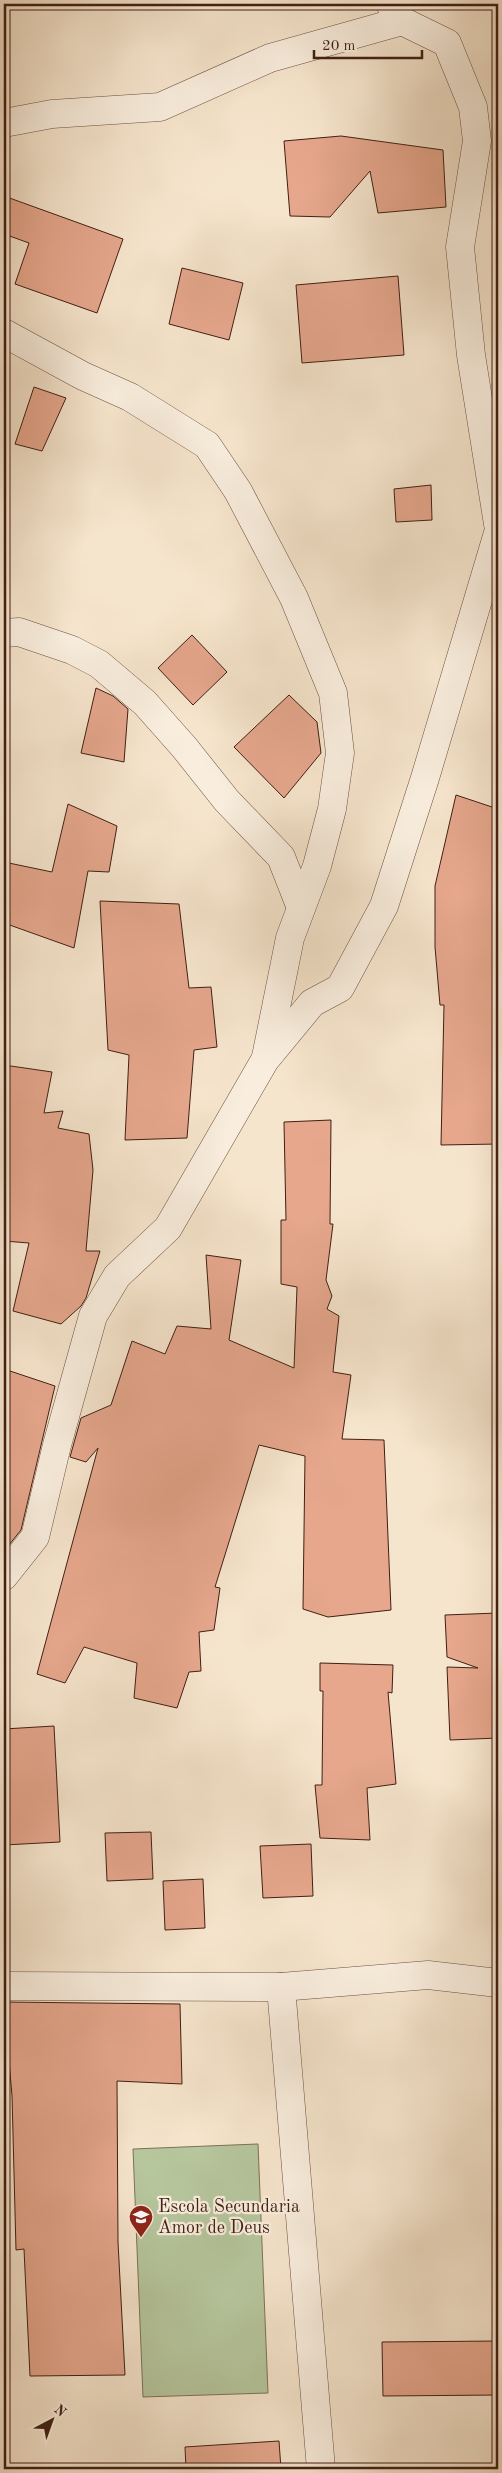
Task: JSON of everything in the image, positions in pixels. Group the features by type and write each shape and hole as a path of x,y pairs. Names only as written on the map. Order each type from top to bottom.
{"street":[{"path":"4,123 52,114 160,107 270,58 396,12 447,43 473,107 477,141 460,247 471,355 498,524"},
{"path":"4,333 83,376 130,396 208,445 238,491 290,589 314,643 333,693 340,753 332,809 317,866 290,938 265,1060"},
{"path":"4,1576 35,1537 57,1445 93,1316 117,1276 168,1228 265,1060 312,1003 340,988 384,906 425,778 498,533"},
{"path":"4,633 19,632 72,650 98,664 145,703 184,747 226,802 281,857 301,908"},
{"path":"4,1986 281,1987 428,1975 498,1983"},
{"path":"281,1987 321,2469"}],"green space":[{"path":"258,2144 268,2393 143,2397 133,2149"}],"building":[{"path":"341,136 443,150 446,207 378,213 370,171 330,217 290,216 284,141"},
{"path":"4,196 123,239 97,313 15,284 29,243 4,234"},
{"path":"182,268 243,283 229,340 169,324"},
{"path":"398,276 404,355 302,363 296,285"},
{"path":"34,387 66,398 42,451 15,444"},
{"path":"431,485 432,520 396,522 394,489"},
{"path":"192,635 227,672 193,705 158,668"},
{"path":"96,688 113,696 128,709 124,762 81,753"},
{"path":"289,695 317,722 321,753 284,798 234,747"},
{"path":"456,795 498,809 498,1144 441,1145 444,1005 440,1005 435,947 435,886"},
{"path":"68,804 117,826 109,872 88,871 74,948 4,923 4,862 52,872"},
{"path":"100,901 179,904 189,988 211,987 217,1047 194,1050 187,1138 125,1140 129,1055 108,1050"},
{"path":"4,1065 52,1072 44,1113 63,1111 58,1128 89,1134 93,1170 86,1251 100,1251 86,1298 81,1306 61,1324 13,1311 29,1243 4,1241"},
{"path":"331,1120 330,1224 333,1224 326,1280 332,1296 327,1309 339,1316 333,1372 351,1375 342,1439 384,1440 391,1610 328,1617 303,1609 305,1456 259,1445 215,1587 220,1588 214,1630 199,1632 201,1671 189,1672 177,1708 134,1698 137,1663 84,1647 65,1683 37,1674 98,1448 86,1462 70,1457 81,1418 111,1405 132,1341 165,1354 177,1326 211,1329 206,1255 241,1260 229,1340 294,1368 297,1287 281,1284 281,1220 286,1220 284,1122"},
{"path":"4,1369 55,1386 21,1530 4,1551"},
{"path":"498,1613 498,1738 450,1740 447,1667 478,1668 447,1657 445,1615"},
{"path":"320,1663 393,1665 392,1693 388,1692 396,1784 367,1788 370,1840 320,1838 315,1785 322,1785 323,1691 320,1691"},
{"path":"54,1726 60,1842 4,1845 4,1729"},
{"path":"151,1832 153,1879 107,1881 105,1833"},
{"path":"311,1844 313,1896 263,1898 260,1846"},
{"path":"203,1879 205,1928 165,1930 163,1881"},
{"path":"4,2002 180,2004 182,2084 117,2081 118,2242 125,2375 30,2376 24,2249 16,2250 12,2096"},
{"path":"498,2341 498,2395 383,2396 382,2342"},
{"path":"279,2441 281,2469 186,2469 185,2447"}],"place":[{"name":"Escola Secundaria Amor de Deus","path":"141,2238"}]}
